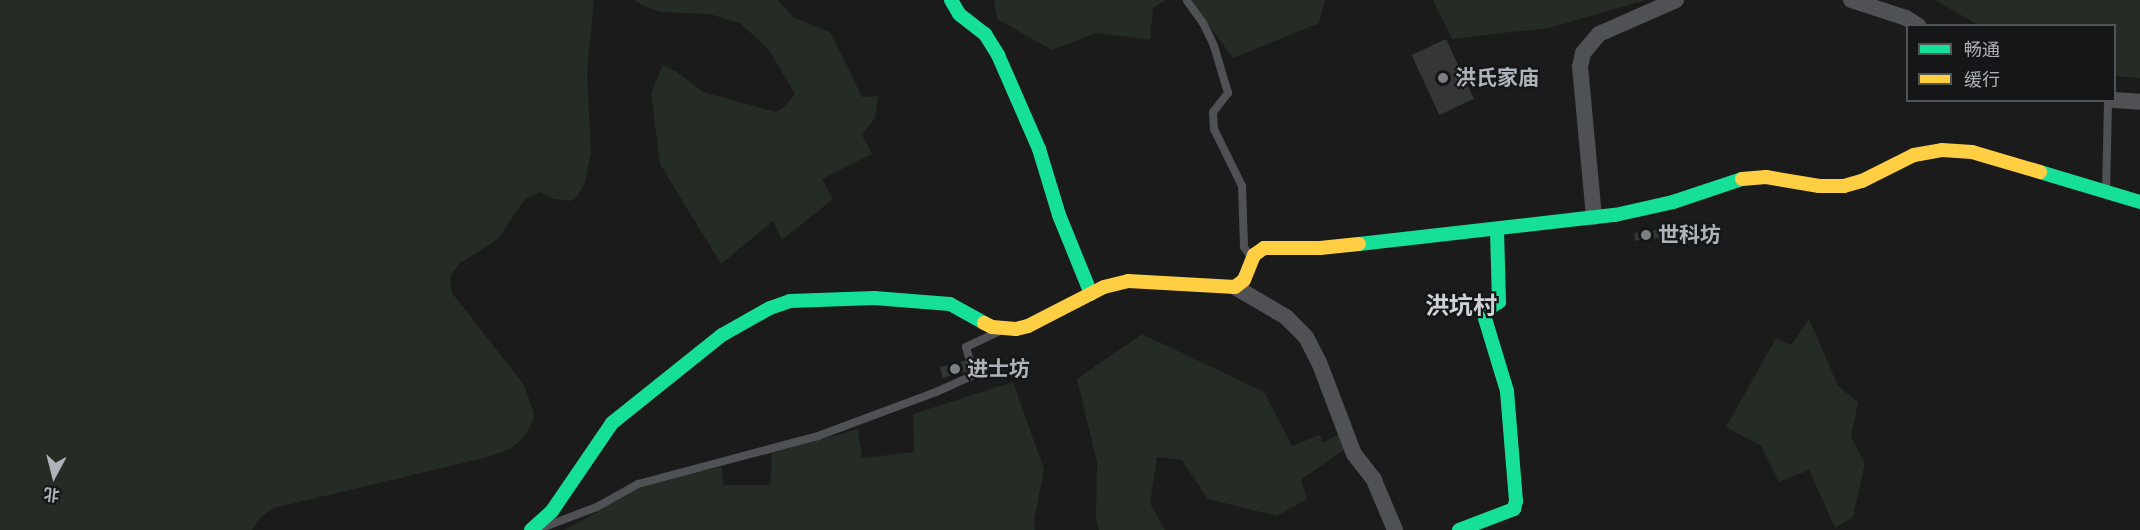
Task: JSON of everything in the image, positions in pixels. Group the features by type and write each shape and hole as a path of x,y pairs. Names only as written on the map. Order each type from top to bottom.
{"street":[{"path":"951,0 959,14 985,34 998,54 1039,149 1059,214 1091,294"},
{"path":"1594,218 1580,67 1583,53 1592,40 1607,30 1676,0"},
{"path":"1851,0 1906,18 1916,24"},
{"path":"2116,100 2140,102"},
{"path":"1234,287 1244,280 1252,259 1264,248 1320,248 1594,218 1653,207 1736,179 1766,177 1819,186 1844,186 1862,181 1914,155 1942,150 1972,152 2140,202"},
{"path":"1459,530 1514,509 1516,501 1507,391 1483,312 1499,302 1497,229"},
{"path":"532,530 552,511 612,423 722,335 770,308 790,301 834,297 950,304 992,327 1004,330 1028,326 1104,287 1136,280 1234,287 1286,317 1306,337 1319,362 1354,454 1374,480 1395,530"}],"lane":[{"path":"1187,1 1203,23 1214,46 1228,93 1213,112 1214,129 1242,186 1244,247 1252,259"},
{"path":"2106,191 2108,102"},
{"path":"532,530 580,514 638,484 818,436 936,392 974,375 966,347 1004,330"}],"shaded area":[{"path":"0,0 594,0 587,72 591,153 585,183 577,197 570,201 554,199 540,192 525,199 497,240 460,263 450,276 452,293 524,385 534,413 533,421 524,437 510,449 488,457 274,508 261,517 252,530 0,530"},
{"path":"634,0 778,0 793,17 831,33 862,97 878,96 875,118 862,135 872,154 822,179 833,199 782,240 773,221 721,264 660,164 651,93 663,65 677,72 703,92 776,112 784,107 795,94 769,50 740,23 709,14 660,12"},
{"path":"994,0 1166,0 1153,8 1150,40 1096,33 1052,50 997,19"},
{"path":"1190,0 1325,0 1319,23 1233,58"},
{"path":"1433,0 1646,0 1549,28 1452,39"},
{"path":"1935,0 2140,0 2140,78 2116,76 2116,24 1976,24"},
{"path":"1809,319 1838,386 1858,402 1851,437 1865,463 1853,517 1835,528 1809,470 1779,482 1761,446 1726,427 1776,338 1791,345"},
{"path":"1142,334 1264,392 1292,446 1320,435 1323,443 1341,433 1346,448 1301,480 1307,499 1277,516 1208,499 1182,460 1157,457 1150,503 1165,530 1099,530 1096,519 1097,462 1077,379"},
{"path":"1013,382 1044,469 1034,521 1035,530 565,530 650,482 722,467 723,485 770,485 772,453 858,429 862,458 914,452 913,414"}],"building":[{"name":"洪氏家庙","path":"1446,39 1474,99 1439,115 1412,55"},
{"name":"世科坊","path":"1658,230 1659,238 1635,241 1634,233"},
{"name":"进士坊","path":"967,360 970,371 943,378 940,367"}],"traffic: fast":[{"path":"951,0 959,14 985,34 998,55 1039,149 1059,215 1091,294"},
{"path":"2040,172 2140,202"},
{"path":"1359,244 1615,215 1673,202 1742,179"},
{"path":"1459,530 1514,509 1516,501 1507,391 1483,312 1499,302 1497,229"},
{"path":"531,530 552,511 612,423 722,335 770,308 790,301 874,298 950,304 984,323"}],"traffic: slow":[{"path":"1742,179 1766,177 1819,186 1844,186 1862,181 1914,155 1942,150 1972,152 2040,172"},
{"path":"984,323 992,327 1016,329 1028,326 1104,287 1128,281 1235,287 1244,280 1254,255 1264,248 1320,248 1359,244"}],"place":[{"name":"洪氏家庙","path":"1443,78"},
{"name":"世科坊","path":"1646,235"},
{"name":"进士坊","path":"955,369"}],"district":[{"name":"洪坑村","path":"1461,306"}]}
